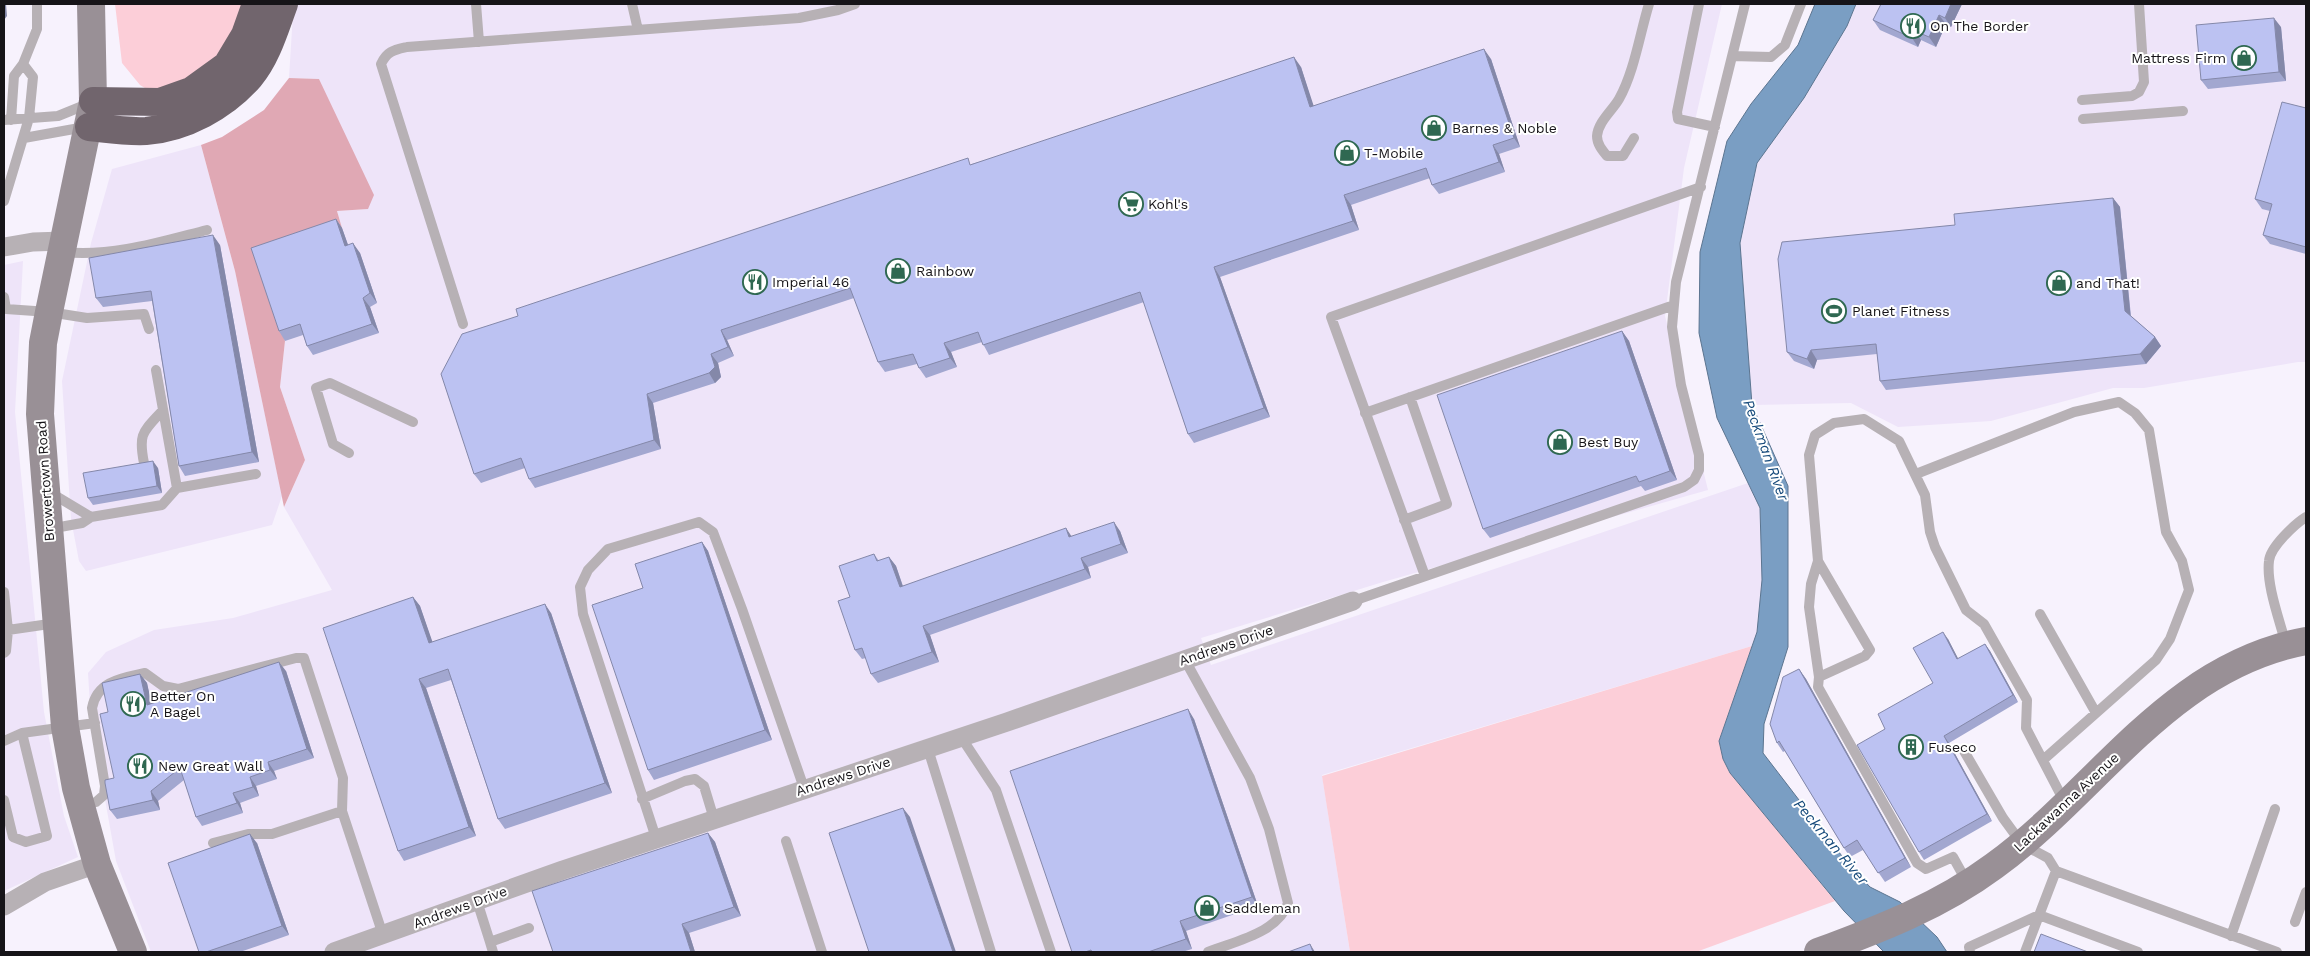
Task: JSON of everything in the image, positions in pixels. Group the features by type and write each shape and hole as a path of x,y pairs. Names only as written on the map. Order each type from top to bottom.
{"highway":[{"path":"91,114 160,102 191,91 227,65 245,35 256,4"},
{"path":"91,114 139,131 174,127 198,116 230,96 251,76 272,38 284,4"}],"street":[{"name":"Browertown Road","path":"91,4 91,114 43,343 40,414 64,727 81,806 97,864 133,952"},
{"path":"4,247 33,242 63,247"},
{"name":"Andrews Drive","path":"334,952 656,838 928,749 1353,601"},
{"name":"Lackawanna Avenue","path":"1818,952 1895,924 1931,906 1968,884 2022,844 2163,712 2191,690 2218,673 2296,643"},
{"path":"4,906 45,882 97,864"}],"lane":[{"path":"37,4 37,30 23,64 14,76 7,120 91,114"},
{"path":"476,4 479,42"},
{"path":"632,4 638,30"},
{"path":"463,324 381,64 385,56 393,50 479,42 799,18 838,10 855,4"},
{"path":"1634,138 1623,156 1607,156 1599,146 1597,135 1606,116 1614,108 1624,90 1649,4"},
{"path":"1698,4 1677,112 1678,119 1715,127"},
{"path":"1353,601 1684,486 1694,480 1700,470 1699,455 1682,385 1672,326 1676,282 1745,4"},
{"path":"1732,56 1771,57 1785,45 1801,4"},
{"path":"2082,100 2132,96 2139,92 2144,82 2139,4"},
{"path":"4,201 29,118 33,77 23,64"},
{"path":"2083,119 2183,111"},
{"path":"24,138 91,114"},
{"path":"1425,576 1331,317 1701,187"},
{"path":"63,247 83,254 116,252 207,230"},
{"path":"4,297 6,309 49,312 87,318 141,313 146,316 149,329"},
{"path":"1365,413 1674,305"},
{"path":"156,370 177,488"},
{"path":"349,453 333,444 316,388 330,383 413,422"},
{"path":"1404,520 1447,504 1410,397"},
{"path":"1916,474 2074,412 2119,402 2135,413 2149,430 2166,532 2182,561 2189,590 2170,639 2156,660 2043,760"},
{"path":"144,463 141,447 142,435 163,410"},
{"path":"1968,884 1953,857 1926,869 1917,863 1818,687 1819,677 1809,607 1811,584 1818,562 1809,455 1815,435 1834,423 1864,419 1899,441 1925,495 1930,532 1935,547 1966,610 1984,624 2027,700 2026,728 2065,804"},
{"path":"48,529 82,523 91,517 162,505 177,488 256,474"},
{"path":"45,489 91,517"},
{"path":"2296,643 2270,582 2269,559 2283,536 2306,517"},
{"path":"656,838 584,614 580,587 588,570 608,549 699,522 713,532 742,609 804,788"},
{"path":"1818,562 1870,650 1865,656 1819,677"},
{"path":"4,592 8,630 6,651 4,653"},
{"path":"2040,614 2096,713"},
{"path":"8,630 57,623"},
{"path":"81,806 96,802 104,795 105,786 92,708 94,698 102,688 115,680 145,674 164,686 178,689 296,658 304,658 343,778 342,810 383,935"},
{"path":"1185,660 1250,778 1269,829 1288,902 1280,918 1268,928 1208,952"},
{"path":"4,741 22,733 95,723"},
{"path":"4,800 13,837 26,842 47,836 22,733"},
{"path":"960,738 996,790 1051,952"},
{"path":"928,749 991,952"},
{"path":"1964,751 2003,818 2022,844 2048,858 2056,871 2277,952"},
{"path":"642,799 685,781 695,779 704,786 714,819"},
{"path":"2232,936 2275,809"},
{"path":"213,843 248,834 272,834 342,810"},
{"path":"786,841 822,952"},
{"path":"2025,952 2056,871"},
{"path":"2295,922 2306,892"},
{"path":"477,901 493,952"},
{"path":"1970,952 1969,947 2040,915 2138,952"},
{"path":"490,942 529,928"}],"shaded area":[{"path":"115,4 248,4 224,57 184,83 153,93 140,85 122,63"},
{"path":"297,4 1722,4 1684,168 1665,316 1708,490 1383,582 1201,638 1211,665 1748,483 1760,508 1762,580 1757,632 1752,646 1322,775 1350,952 151,952 116,861 91,721 88,673 106,652 154,630 233,618 332,590 284,507 305,460 280,387 285,341 342,228 337,211 368,209 319,79 289,78 293,13"},
{"path":"1856,4 2306,4 2306,362 2144,388 2113,388 1991,421 1898,427 1851,403 1752,405 1740,243 1757,163 1804,98 1847,26"},
{"path":"289,78 319,79 374,195 368,209 337,211 342,228 257,257 285,341 280,387 305,460 284,507 235,271 201,145 222,137 264,110"},
{"path":"201,145 235,271 282,496 272,525 86,571 79,561 71,519 62,381 91,243 112,169"},
{"path":"23,261 15,412 44,712 64,816 78,857 4,891 4,265"},
{"path":"1752,646 1719,741 1723,759 1730,773 1835,901 1696,952 1350,952 1322,776"}],"water":[{"name":"Peckman River","path":"1815,4 1856,4 1847,26 1804,98 1757,163 1740,243 1752,405 1788,486 1788,647 1764,724 1763,753 1845,860 1870,887 1900,902 1937,937 1947,952 1884,952 1844,911 1730,773 1723,759 1719,741 1757,632 1762,580 1760,508 1717,418 1699,333 1700,252 1727,141 1751,104 1798,45"}],"building":[{"name":"On The Border","path":"1881,4 1951,4 1945,18 1939,15 1929,37 1915,31 1912,38 1873,20"},
{"name":"Mattress Firm","path":"2274,18 2279,72 2201,80 2196,25"},
{"path":"1484,49 1514,138 1493,145 1499,162 1432,185 1426,168 1344,195 1353,221 1214,267 1264,408 1188,434 1140,292 983,345 978,332 944,343 950,358 919,368 913,354 878,362 850,288 721,330 728,347 711,354 715,367 709,373 647,394 654,440 529,479 521,458 474,474 441,374 462,334 518,316 516,309 968,158 970,165 1294,57 1310,107"},
{"path":"2282,102 2306,108 2306,247 2263,235 2272,204 2255,199"},
{"path":"2113,198 2125,311 2155,337 2140,354 1880,381 1876,344 1811,350 1807,359 1787,352 1778,259 1782,242 1955,225 1954,214"},
{"path":"336,219 345,246 353,243 370,293 363,298 372,324 307,346 300,324 279,331 251,248"},
{"path":"213,235 252,452 179,466 151,291 96,298 89,258"},
{"name":"Best Buy","path":"1622,331 1670,471 1639,482 1636,476 1483,529 1437,395"},
{"path":"153,461 157,486 88,498 83,473"},
{"path":"1114,522 1121,544 1081,558 1085,569 923,626 932,652 871,674 862,648 855,650 838,601 850,597 839,566 874,554 877,561 889,557 900,587 1066,528 1069,537"},
{"path":"702,542 765,730 648,770 592,605 643,588 635,564"},
{"path":"413,597 429,643 545,604 605,783 498,819 448,669 419,679 469,827 398,851 323,628"},
{"name":"Fuseco","path":"1943,632 1957,659 1985,644 2013,695 1944,736 1987,814 1919,852 1857,745 1885,729 1878,714 1933,683 1913,648"},
{"path":"279,662 307,749 268,762 270,770 250,777 253,787 233,793 237,803 196,817 180,768 151,791 153,800 110,810 105,780 114,778 100,714 108,712 102,683 140,674 147,705"},
{"path":"1799,669 1905,858 1878,873 1857,840 1844,848 1779,741 1777,743 1770,724 1783,677"},
{"path":"1188,709 1252,897 1180,921 1186,939 1148,952 1092,952 1091,950 1072,952 1010,771"},
{"path":"903,808 953,952 869,952 829,833"},
{"path":"708,833 734,907 682,924 691,952 553,952 532,891"},
{"path":"250,834 282,926 206,952 199,952 168,863"},
{"path":"2041,934 2088,952 2034,952"},
{"path":"1310,944 1313,952 1288,952"}],"place":[{"name":"On The Border","path":"1913,26"},
{"name":"Mattress Firm","path":"2244,58"},
{"name":"Barnes & Noble","path":"1434,128"},
{"name":"T-Mobile","path":"1347,153"},
{"name":"Kohl's","path":"1131,204"},
{"name":"Rainbow","path":"898,271"},
{"name":"Imperial 46","path":"755,282"},
{"name":"and That!","path":"2059,283"},
{"name":"Planet Fitness","path":"1834,311"},
{"name":"Best Buy","path":"1560,442"},
{"name":"Better On A Bagel","path":"133,704"},
{"name":"Fuseco","path":"1911,747"},
{"name":"New Great Wall","path":"140,766"},
{"name":"Saddleman","path":"1207,908"}]}
